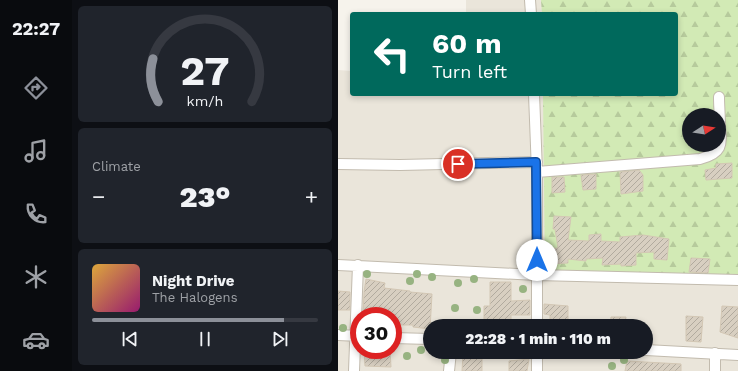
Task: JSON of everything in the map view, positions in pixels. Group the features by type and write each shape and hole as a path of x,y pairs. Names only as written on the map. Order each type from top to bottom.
{"street":[{"path":"530,0 531,12"},
{"path":"534,96 537,167 537,319"},
{"path":"338,164 537,167 692,160 708,157 714,153 721,142 719,97"},
{"path":"338,265 537,275 738,280"},
{"path":"357,307 358,266"},
{"path":"338,336 350,336"},
{"path":"402,338 423,339"},
{"path":"653,350 738,355"},
{"path":"715,353 715,371"},
{"path":"354,371 355,359"},
{"path":"449,371 450,359"},
{"path":"537,359 537,371"}],"shaded area":[{"path":"466,0 708,0 738,2 738,371 338,371 338,70 350,71 350,96 678,96 678,12 466,12"}],"green space":[{"path":"541,0 738,0 738,280 545,275 543,96 678,96 678,12 542,12"}],"building":[{"path":"732,163 732,178 706,180 705,170 716,168 716,164"},
{"path":"639,170 643,175 643,191 621,194 620,172"},
{"path":"596,174 596,189 583,190 581,175"},
{"path":"552,177 564,177 565,192 552,193"},
{"path":"554,216 571,217 568,240 589,241 589,235 601,234 601,241 620,242 620,237 643,235 669,239 667,260 654,259 654,252 636,253 636,265 602,265 603,258 586,259 586,261 568,259 568,263 548,264 548,249 558,248 555,229 553,229"},
{"path":"691,258 710,259 708,273 689,272"},
{"path":"366,279 385,283 384,288 432,294 431,319 423,319 423,328 413,327 413,325 402,325 402,307 363,307"},
{"path":"490,282 511,282 511,301 530,300 530,315 511,315 511,319 484,319 484,306 490,306"},
{"path":"338,291 350,292 350,310 338,310"},
{"path":"544,304 568,306 568,319 550,319 550,315 544,314"},
{"path":"722,306 738,307 738,338 720,332"},
{"path":"686,316 703,317 701,342 686,341"},
{"path":"611,317 626,317 626,319 611,319"},
{"path":"365,359 391,359 391,367 365,366"},
{"path":"463,359 482,359 482,371 462,371"},
{"path":"529,359 527,371 509,371 509,361"},
{"path":"627,361 681,364 681,371 625,371"}],"route":[{"path":"458,164 536,162 537,260"}]}
